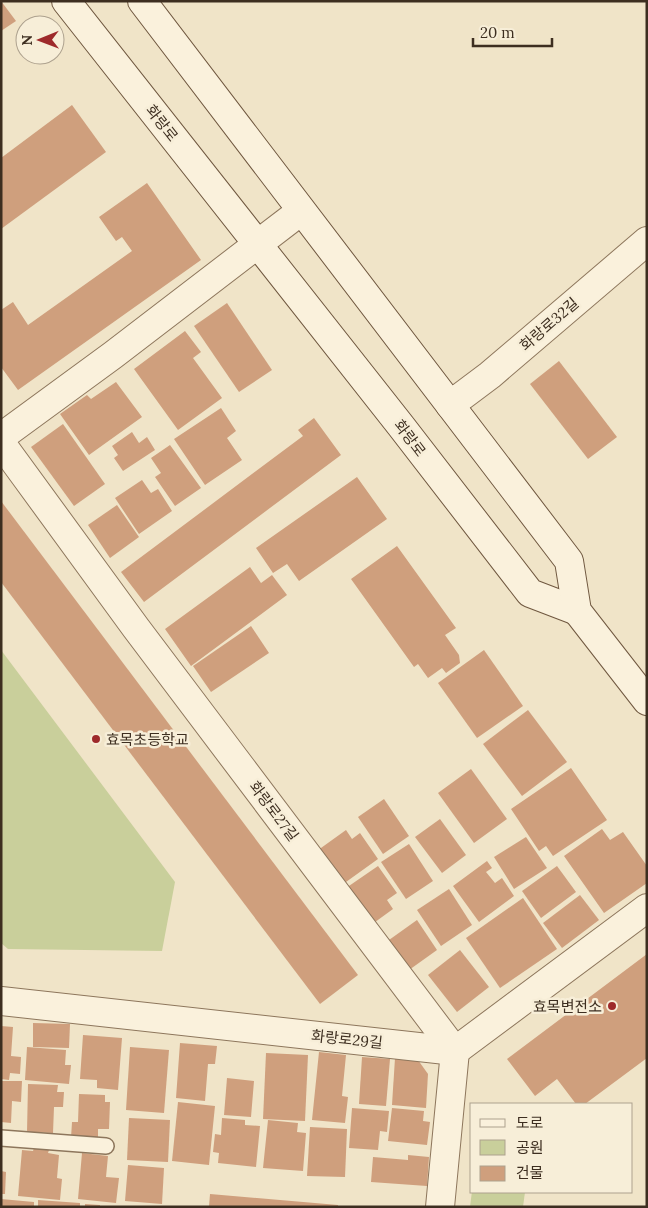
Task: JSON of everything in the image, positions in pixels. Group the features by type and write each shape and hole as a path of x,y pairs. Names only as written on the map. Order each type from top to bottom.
{"street":[{"name":"화랑로","path":"66,1 530,593 577,611"},
{"path":"142,1 300,211 569,561 577,611 647,701"},
{"path":"1,437 122,349 300,211"},
{"name":"화랑로32길","path":"450,405 490,375 647,240"},
{"name":"화랑로27길","path":"1,443 136,628 455,1051"},
{"path":"440,1207 455,1051 647,908"},
{"name":"화랑로29길","path":"1,1001 455,1051"}],"lane":[{"path":"1,1138 106,1146"}],"green space":[{"path":"1,650 175,882 162,951 8,949 1,943"},
{"path":"472,1193 525,1193 523,1207 470,1207"}],"building":[{"path":"1,1 15,22 1,31"},
{"path":"72,105 106,152 1,229 1,158"},
{"path":"147,183 201,260 18,390 1,367 1,310 13,302 28,325 132,251 122,237 116,241 99,217"},
{"path":"227,303 272,370 239,392 194,326"},
{"path":"185,331 201,352 193,358 222,398 178,430 134,369"},
{"path":"559,361 617,437 588,459 530,384"},
{"path":"116,382 142,417 89,455 60,414 87,395 91,399"},
{"path":"221,408 236,431 227,438 242,460 205,485 174,439"},
{"path":"314,418 341,455 144,602 121,572 303,436 298,430"},
{"path":"63,424 105,484 74,506 31,447"},
{"path":"132,432 139,443 147,437 155,450 123,471 114,458 118,455 112,446"},
{"path":"170,445 201,488 175,506 155,477 161,473 151,458"},
{"path":"357,477 387,519 299,581 287,564 273,573 256,548"},
{"path":"142,480 151,493 158,489 172,511 139,534 115,498"},
{"path":"1,501 358,975 320,1004 1,582"},
{"path":"117,505 139,537 110,558 88,525"},
{"path":"397,546 456,628 445,635 459,655 460,663 446,673 442,668 428,678 418,664 414,667 351,579"},
{"path":"250,567 261,583 272,575 287,595 191,666 165,629"},
{"path":"251,626 269,653 211,692 193,666"},
{"path":"484,650 523,706 477,738 438,683"},
{"path":"528,710 567,762 522,796 483,744"},
{"path":"571,768 607,820 553,856 546,846 539,851 511,809"},
{"path":"471,769 507,819 474,843 438,793"},
{"path":"384,799 409,836 383,854 358,817"},
{"path":"440,819 466,855 442,873 415,837"},
{"path":"602,829 610,840 623,832 647,866 647,883 604,913 564,856"},
{"path":"346,830 352,839 360,833 378,859 339,887 314,853"},
{"path":"526,837 547,868 514,889 494,857"},
{"path":"409,844 433,881 406,899 381,862"},
{"path":"487,861 492,868 486,872 495,883 502,878 514,896 479,922 453,886"},
{"path":"378,866 397,893 387,900 393,909 371,925 346,888"},
{"path":"557,866 576,892 541,918 522,891"},
{"path":"449,889 472,925 441,946 417,910"},
{"path":"580,895 599,920 562,948 543,923"},
{"path":"523,898 557,949 500,988 466,938"},
{"path":"417,920 437,950 409,970 389,940"},
{"path":"460,950 489,987 457,1012 428,975"},
{"name":"효목변전소","path":"647,954 647,1058 586,1103 575,1103 557,1079 535,1096 507,1059"},
{"path":"33,1023 70,1024 69,1048 33,1047"},
{"path":"1,1026 13,1027 11,1056 21,1057 20,1074 10,1073 9,1080 1,1079"},
{"path":"83,1035 122,1038 118,1090 97,1088 97,1080 80,1079"},
{"path":"180,1043 217,1046 215,1064 208,1064 205,1101 176,1098"},
{"path":"27,1047 66,1050 65,1065 71,1065 69,1084 25,1080"},
{"path":"130,1047 169,1050 164,1113 126,1110"},
{"path":"319,1052 346,1055 342,1096 348,1097 345,1123 312,1120"},
{"path":"266,1053 308,1055 305,1121 263,1119"},
{"path":"362,1057 390,1059 386,1106 359,1104"},
{"path":"395,1058 418,1060 428,1074 426,1108 392,1105"},
{"path":"227,1078 254,1081 251,1117 224,1115"},
{"path":"1,1081 22,1081 21,1102 12,1101 11,1123 1,1122"},
{"path":"28,1084 58,1085 57,1092 64,1092 63,1107 54,1107 53,1133 27,1132"},
{"path":"79,1094 105,1095 105,1102 110,1102 109,1129 98,1129 98,1138 71,1138 72,1122 78,1122"},
{"path":"178,1102 215,1106 209,1165 172,1161"},
{"path":"352,1108 389,1111 387,1132 380,1131 378,1150 349,1148"},
{"path":"392,1108 424,1111 423,1121 430,1122 427,1145 388,1141"},
{"path":"129,1118 170,1120 168,1162 127,1160"},
{"path":"222,1118 245,1120 245,1125 260,1126 256,1167 218,1163 219,1153 213,1152 215,1134 221,1135"},
{"path":"268,1120 298,1123 297,1132 306,1133 303,1171 263,1168"},
{"path":"310,1127 347,1129 345,1177 307,1176"},
{"path":"34,1148 49,1150 48,1153 59,1155 57,1178 62,1179 60,1200 18,1196 22,1150 33,1151"},
{"path":"82,1153 108,1156 106,1177 119,1178 116,1203 78,1199"},
{"path":"408,1155 429,1157 427,1186 371,1182 373,1157 408,1160"},
{"path":"128,1165 164,1168 162,1204 125,1201"},
{"path":"1,1171 6,1172 5,1194 1,1194"},
{"path":"210,1194 338,1205 338,1207 209,1207"},
{"path":"1,1199 34,1202 34,1207 1,1207"},
{"path":"38,1200 80,1203 80,1207 38,1207"},
{"path":"85,1204 100,1205 100,1207 85,1207"}],"place":[{"name":"효목초등학교","path":"96,739"},
{"name":"효목변전소","path":"612,1006"}]}
